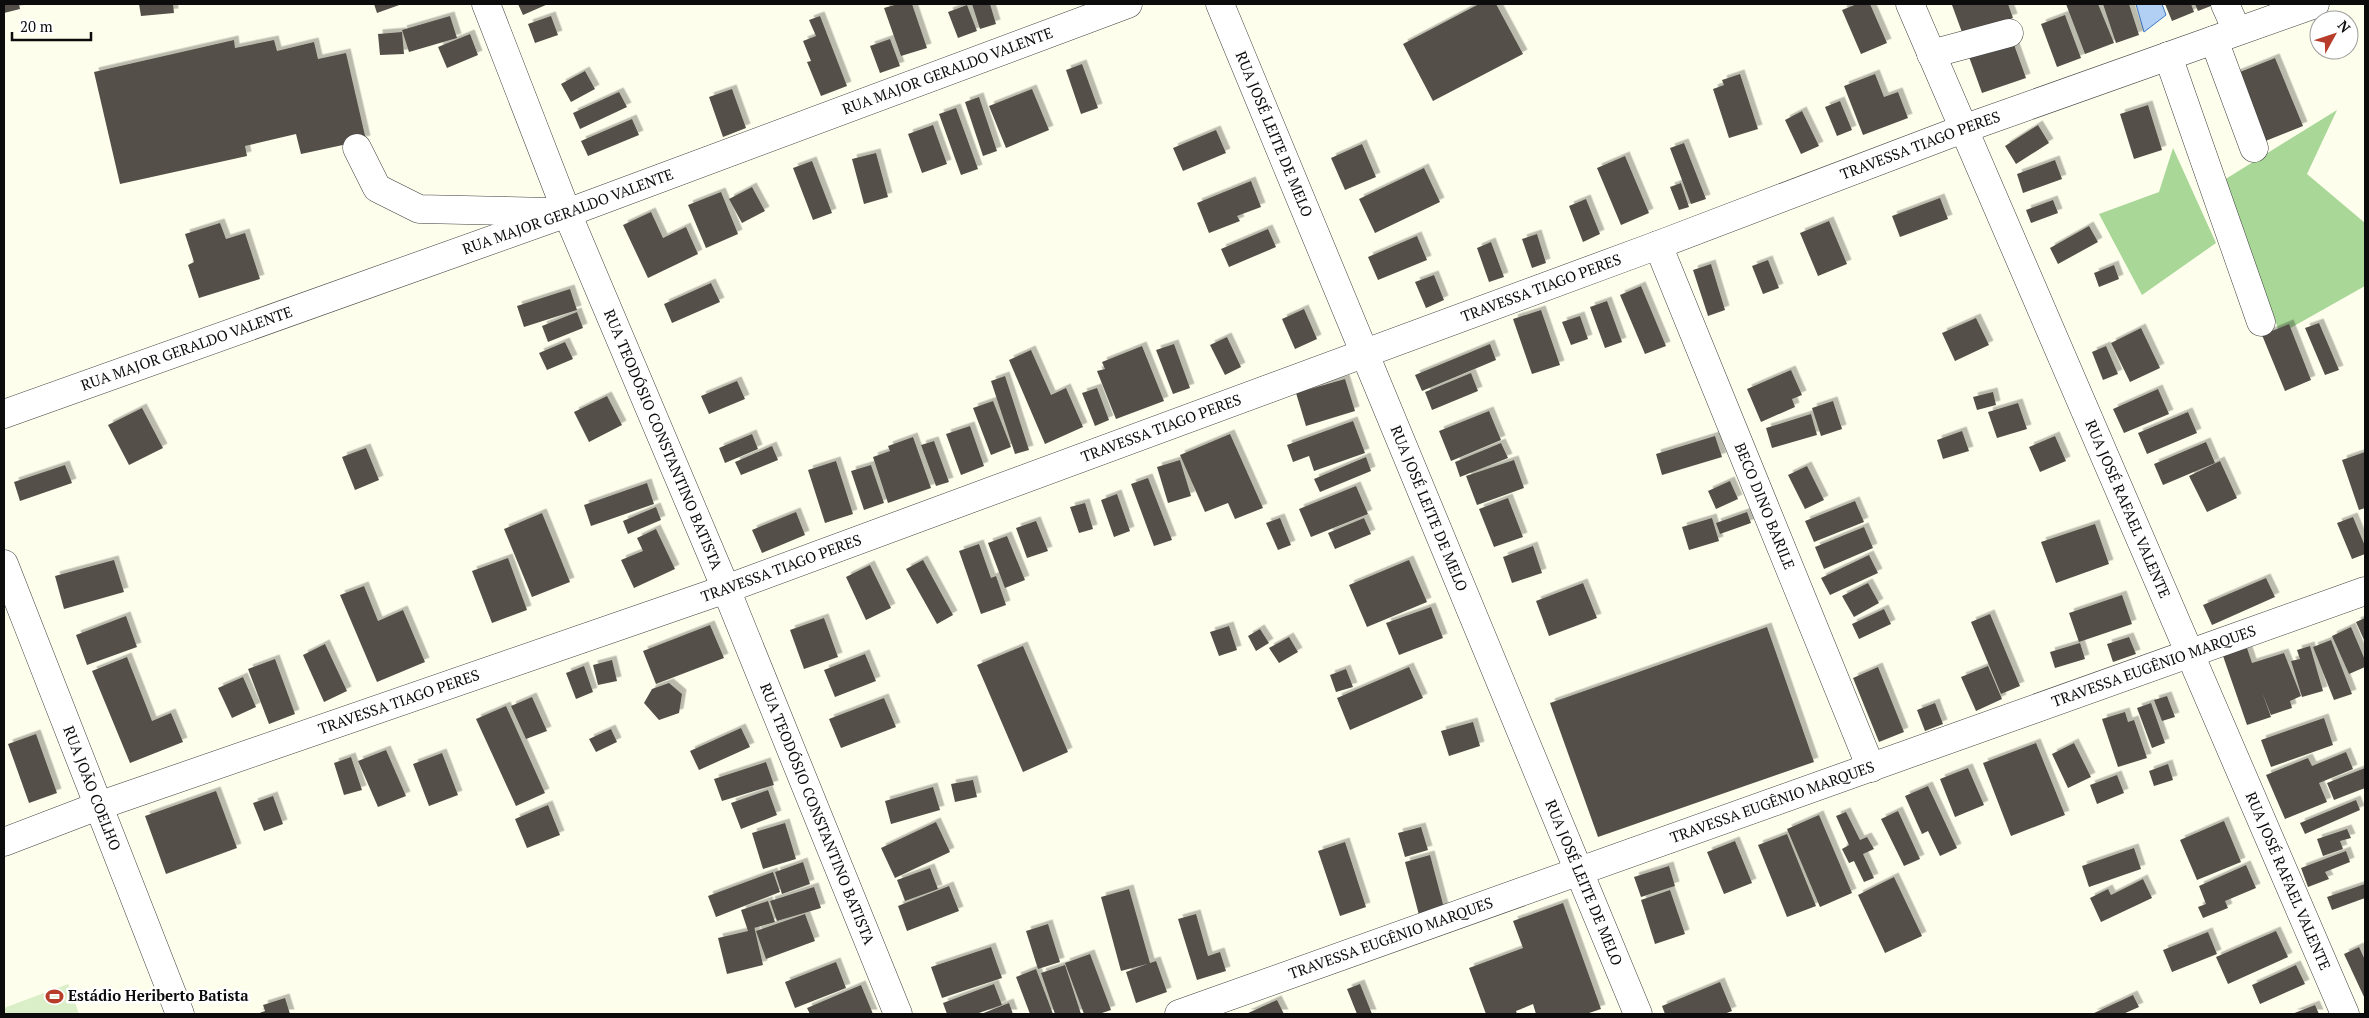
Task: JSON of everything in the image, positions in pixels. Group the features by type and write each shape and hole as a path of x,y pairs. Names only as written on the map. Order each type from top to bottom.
{"street":[{"name":"RUA TEODÓSIO CONSTANTINO BATISTA","path":"486,4 567,213 726,589 898,1014"},
{"name":"RUA MAJOR GERALDO VALENTE","path":"4,414 567,213 1128,4"},
{"name":"RUA JOSÉ LEITE DE MELO","path":"1220,4 1638,1014"},
{"name":"RUA JOSÉ RAFAEL VALENTE","path":"1910,4 2345,1014"},
{"path":"2225,4 2225,36 2254,148"},
{"name":"TRAVESSA TIAGO PERES","path":"4,842 98,806 726,589 1658,245 1963,129 2315,4"},
{"path":"1931,54 2009,33"},
{"path":"2168,56 2262,322"},
{"path":"357,148 377,188 419,209 567,213"},
{"name":"BECO DINO BARILE","path":"1658,245 1871,768"},
{"name":"RUA JOÃO COELHO","path":"4,564 180,1014"},
{"name":"TRAVESSA EUGÊNIO MARQUES","path":"1179,1014 1578,870 1871,768 2365,591"}],"green space":[{"path":"2337,110 2307,174 2365,223 2365,286 2280,334 2224,180"},
{"path":"2173,148 2216,243 2142,295 2099,214 2159,192"},
{"name":"Estádio Heriberto Batista","path":"68,984 79,1014 4,1014 4,1008"}],"water":[{"path":"2136,4 2162,4 2166,15 2144,32"}],"building":[{"path":"4,4 19,4 20,9 4,13"},
{"path":"139,4 173,4 174,13 141,16"},
{"path":"374,4 402,4 377,13"},
{"path":"518,4 548,4 523,15"},
{"path":"898,4 912,4 927,48 901,56 884,8"},
{"path":"972,4 990,4 996,24 980,29"},
{"path":"1479,4 1496,4 1523,54 1433,101 1403,44"},
{"path":"1857,4 1870,4 1887,43 1861,54 1842,10"},
{"path":"2008,4 2013,18 1963,35 1952,5"},
{"path":"2066,4 2098,4 2114,43 2085,54"},
{"path":"2103,4 2129,4 2139,35 2116,43"},
{"path":"2165,4 2191,4 2194,12 2172,21"},
{"path":"2195,4 2216,4 2198,11"},
{"path":"967,5 977,31 958,38 948,12"},
{"path":"2065,15 2081,58 2057,67 2041,24"},
{"path":"450,16 457,38 409,52 402,30"},
{"path":"551,16 558,35 535,43 528,24"},
{"path":"820,16 847,86 821,96 807,62 811,61 803,41 816,36 809,20"},
{"path":"402,32 404,54 380,55 378,34"},
{"path":"470,34 478,55 447,68 438,47"},
{"path":"890,39 900,66 880,73 870,46"},
{"path":"2012,39 2026,78 1982,93 1968,54"},
{"path":"234,40 235,48 274,40 277,51 314,42 318,59 346,53 366,140 301,154 296,134 245,146 247,156 120,184 94,72"},
{"path":"2275,58 2303,126 2263,142 2235,74"},
{"path":"1082,64 1098,108 1081,114 1066,70"},
{"path":"585,71 595,89 571,102 561,84"},
{"path":"1740,74 1758,129 1729,138 1713,89 1724,85 1722,80"},
{"path":"1875,74 1884,97 1898,92 1908,118 1863,135 1844,86"},
{"path":"732,89 746,128 723,137 709,97"},
{"path":"1032,89 1049,130 1006,148 989,106"},
{"path":"619,92 627,107 580,129 573,113"},
{"path":"979,97 997,151 983,156 965,102"},
{"path":"1840,101 1852,130 1837,136 1825,107"},
{"path":"2148,105 2162,150 2134,159 2120,114"},
{"path":"956,108 978,169 961,175 939,114"},
{"path":"1802,111 1819,146 1801,154 1785,120"},
{"path":"632,119 639,135 588,156 581,141"},
{"path":"933,125 947,164 922,173 908,134"},
{"path":"2038,125 2049,143 2016,164 2005,146"},
{"path":"1216,130 1226,153 1183,171 1173,148"},
{"path":"1684,143 1706,199 1691,204 1670,148"},
{"path":"1362,144 1376,177 1345,190 1331,158"},
{"path":"876,153 888,197 864,204 852,159"},
{"path":"1625,156 1649,213 1621,225 1597,168"},
{"path":"2055,160 2062,179 2023,193 2017,174"},
{"path":"812,161 832,213 813,220 793,168"},
{"path":"1424,168 1440,202 1375,233 1359,199"},
{"path":"1251,181 1261,207 1237,216 1240,221 1209,233 1197,203"},
{"path":"1681,183 1689,207 1679,210 1670,187"},
{"path":"752,187 765,211 742,223 729,199"},
{"path":"721,192 738,234 706,248 688,205"},
{"path":"1940,198 1948,219 1900,237 1892,216"},
{"path":"1586,199 1600,234 1583,242 1569,206"},
{"path":"2053,200 2058,213 2031,223 2026,210"},
{"path":"651,212 663,238 686,227 698,254 648,278 623,225"},
{"path":"1829,221 1847,264 1818,276 1800,233"},
{"path":"220,223 226,239 245,233 260,279 199,298 188,265 194,262 185,234"},
{"path":"2089,226 2098,242 2058,264 2050,248"},
{"path":"1268,229 1276,247 1229,267 1221,249"},
{"path":"1537,234 1546,263 1532,268 1522,239"},
{"path":"1417,236 1427,260 1378,280 1368,257"},
{"path":"1491,242 1504,277 1489,282 1477,248"},
{"path":"1768,260 1779,288 1763,294 1752,266"},
{"path":"1711,264 1725,310 1708,316 1693,270"},
{"path":"2114,265 2119,279 2099,287 2094,273"},
{"path":"1434,275 1444,300 1426,308 1415,282"},
{"path":"711,283 720,302 672,323 664,304"},
{"path":"1641,286 1666,346 1645,354 1620,295"},
{"path":"570,289 577,310 524,327 517,306"},
{"path":"1607,301 1622,342 1605,348 1590,307"},
{"path":"1304,309 1317,339 1295,349 1282,319"},
{"path":"1541,310 1560,365 1532,374 1513,319"},
{"path":"577,312 583,328 548,342 542,326"},
{"path":"1580,316 1588,339 1571,345 1562,322"},
{"path":"1976,318 1989,345 1955,361 1942,333"},
{"path":"2319,323 2339,370 2325,375 2305,328"},
{"path":"2289,324 2311,380 2285,391 2262,335"},
{"path":"2141,328 2160,368 2130,382 2111,343"},
{"path":"1227,337 1241,367 1225,375 1210,345"},
{"path":"565,342 573,359 547,370 539,353"},
{"path":"1174,344 1190,388 1173,394 1156,350"},
{"path":"1490,344 1496,360 1422,391 1415,375"},
{"path":"1142,346 1164,401 1116,419 1097,371 1105,369 1102,362"},
{"path":"2106,346 2118,374 2103,380 2092,352"},
{"path":"1031,350 1051,395 1066,388 1083,427 1045,444 1009,360"},
{"path":"1791,370 1802,395 1792,399 1795,407 1761,422 1747,389"},
{"path":"1471,373 1478,391 1432,410 1425,392"},
{"path":"1005,376 1029,450 1015,454 991,381"},
{"path":"1345,379 1355,411 1306,426 1296,393"},
{"path":"737,381 745,399 709,414 701,396"},
{"path":"1097,388 1109,420 1095,426 1082,393"},
{"path":"2158,389 2169,414 2124,433 2113,409"},
{"path":"1993,392 1996,405 1977,410 1973,397"},
{"path":"607,396 622,425 589,442 574,412"},
{"path":"993,401 1011,447 991,455 973,408"},
{"path":"1833,401 1842,429 1821,436 1812,408"},
{"path":"2018,403 2027,429 1997,438 1988,412"},
{"path":"142,408 163,448 129,465 108,425"},
{"path":"1489,411 1501,440 1451,461 1439,431"},
{"path":"2188,412 2197,433 2147,454 2138,433"},
{"path":"1811,414 1817,435 1772,448 1766,428"},
{"path":"1353,421 1365,453 1314,471 1309,456 1293,462 1287,445"},
{"path":"970,426 984,466 961,475 946,434"},
{"path":"1962,431 1969,451 1943,459 1937,440"},
{"path":"752,434 758,449 725,463 719,448"},
{"path":"1230,434 1263,508 1235,519 1228,503 1205,512 1180,455"},
{"path":"1715,436 1722,457 1662,475 1656,454"},
{"path":"2055,436 2066,461 2040,472 2029,447"},
{"path":"913,437 931,488 888,503 873,457 890,451 888,446"},
{"path":"934,441 949,482 936,486 921,445"},
{"path":"2206,442 2215,463 2163,485 2154,464"},
{"path":"1501,443 1508,458 1460,477 1455,462"},
{"path":"772,446 778,460 741,475 735,462"},
{"path":"366,448 379,480 355,490 342,457"},
{"path":"2365,452 2365,508 2359,510 2342,460"},
{"path":"1366,457 1371,471 1320,492 1314,479"},
{"path":"1180,460 1191,496 1168,503 1157,467"},
{"path":"1514,460 1524,488 1477,505 1466,476"},
{"path":"836,461 853,514 825,523 808,470"},
{"path":"2220,461 2237,498 2207,512 2189,476"},
{"path":"65,465 72,483 20,501 14,482"},
{"path":"871,465 884,503 864,510 851,471"},
{"path":"1807,466 1824,500 1805,509 1788,475"},
{"path":"1148,478 1172,540 1154,546 1131,484"},
{"path":"1730,481 1738,499 1716,509 1708,491"},
{"path":"647,483 654,504 591,526 584,505"},
{"path":"1356,486 1368,514 1311,537 1299,509"},
{"path":"1117,494 1130,531 1114,537 1101,500"},
{"path":"1508,498 1523,537 1494,547 1479,509"},
{"path":"1855,501 1864,522 1814,542 1805,521"},
{"path":"1085,503 1093,529 1079,533 1070,507"},
{"path":"656,507 661,520 628,534 623,521"},
{"path":"796,512 805,535 762,553 752,530"},
{"path":"1747,512 1751,523 1720,534 1716,523"},
{"path":"542,513 570,582 532,597 504,529"},
{"path":"2353,517 2365,546 2365,554 2352,559 2337,523"},
{"path":"1280,518 1291,545 1278,550 1266,523"},
{"path":"1364,518 1371,534 1335,549 1328,533"},
{"path":"1712,518 1719,541 1689,550 1682,527"},
{"path":"1036,521 1048,551 1027,558 1016,528"},
{"path":"2095,524 2109,564 2056,583 2041,542"},
{"path":"1864,527 1873,548 1824,569 1815,547"},
{"path":"656,529 675,569 634,588 621,560 643,551 637,538"},
{"path":"1007,536 1025,580 1005,588 988,543"},
{"path":"979,544 991,578 996,576 1006,605 981,614 959,551"},
{"path":"1533,546 1542,573 1512,583 1503,557"},
{"path":"1869,555 1878,573 1830,595 1821,578"},
{"path":"508,558 527,610 492,623 472,571"},
{"path":"114,560 124,592 64,609 55,576"},
{"path":"923,560 953,615 937,624 906,569"},
{"path":"1409,560 1427,602 1367,627 1349,585"},
{"path":"870,565 891,608 866,620 846,577"},
{"path":"2266,578 2275,597 2212,625 2203,605"},
{"path":"1583,583 1597,618 1549,636 1536,601"},
{"path":"1868,583 1879,603 1854,617 1842,596"},
{"path":"364,586 378,621 403,610 425,662 377,682 340,595"},
{"path":"2122,595 2132,624 2079,642 2069,613"},
{"path":"1431,607 1443,638 1399,655 1386,623"},
{"path":"1884,609 1891,624 1859,639 1852,624"},
{"path":"1990,614 2020,686 2001,694 1971,622"},
{"path":"126,616 137,647 87,665 76,635"},
{"path":"824,618 838,657 804,669 790,630"},
{"path":"2365,618 2365,642 2356,622"},
{"path":"710,625 724,658 656,684 643,651"},
{"path":"1229,626 1237,650 1219,656 1210,632"},
{"path":"1767,627 1814,762 1598,837 1550,703"},
{"path":"2351,627 2365,660 2365,667 2349,674 2332,636"},
{"path":"1260,629 1269,643 1256,651 1248,636"},
{"path":"1289,637 1298,652 1279,663 1269,648"},
{"path":"2129,637 2136,654 2113,662 2107,644"},
{"path":"2331,640 2352,694 2334,700 2313,647"},
{"path":"2080,643 2085,659 2055,668 2050,652"},
{"path":"325,644 347,691 324,702 303,655"},
{"path":"1023,646 1068,752 1023,772 977,665"},
{"path":"2310,646 2323,691 2302,697 2291,661 2300,659 2297,650"},
{"path":"2247,648 2252,663 2284,653 2301,696 2290,701 2292,708 2271,715 2262,692 2271,717 2247,725 2223,656"},
{"path":"865,654 876,681 835,697 824,670"},
{"path":"127,657 152,721 171,713 183,742 130,763 92,671"},
{"path":"275,659 295,714 269,724 248,669"},
{"path":"612,660 617,681 598,685 593,665"},
{"path":"584,666 593,692 576,699 566,673"},
{"path":"1988,666 2002,699 1976,711 1961,677"},
{"path":"1409,667 1423,698 1350,730 1337,698"},
{"path":"1878,667 1904,732 1879,742 1853,678"},
{"path":"1346,669 1353,687 1336,692 1330,675"},
{"path":"243,677 256,707 232,718 218,688"},
{"path":"669,683 682,694 679,713 659,720 644,703 652,689"},
{"path":"2167,696 2175,717 2162,721 2154,700"},
{"path":"532,697 547,731 526,739 511,706"},
{"path":"884,698 896,727 841,748 829,719"},
{"path":"1935,703 1943,724 1925,731 1917,710"},
{"path":"2151,703 2165,743 2152,748 2137,708"},
{"path":"506,706 545,793 516,806 476,719"},
{"path":"2125,712 2128,722 2134,720 2147,758 2118,767 2102,719"},
{"path":"2324,718 2333,745 2271,767 2261,740"},
{"path":"1473,722 1480,746 1449,756 1441,731"},
{"path":"741,728 750,747 699,770 690,751"},
{"path":"611,729 617,742 596,752 589,739"},
{"path":"36,734 57,793 29,803 8,744"},
{"path":"2036,743 2065,815 2011,836 1983,763"},
{"path":"2074,743 2091,777 2068,788 2052,754"},
{"path":"386,750 406,796 378,807 358,761"},
{"path":"2346,752 2353,769 2319,783 2327,802 2285,819 2266,775 2308,758 2312,766"},
{"path":"442,753 458,795 429,806 413,764"},
{"path":"351,757 362,790 344,795 334,763"},
{"path":"766,762 774,785 722,801 714,779"},
{"path":"2168,764 2173,780 2154,786 2149,771"},
{"path":"1968,768 1984,805 1955,817 1940,779"},
{"path":"2365,768 2365,788 2334,800 2327,783"},
{"path":"2117,775 2124,793 2097,804 2090,785"},
{"path":"973,780 977,797 955,802 951,784"},
{"path":"1928,786 1957,848 1940,856 1928,831 1922,834 1905,796"},
{"path":"933,787 940,810 891,824 885,801"},
{"path":"768,790 777,815 741,829 731,803"},
{"path":"216,791 237,848 166,874 145,816"},
{"path":"273,796 283,824 264,831 253,803"},
{"path":"2356,800 2360,810 2305,834 2300,823"},
{"path":"548,805 560,835 527,848 515,819"},
{"path":"1898,811 1920,859 1904,866 1881,819"},
{"path":"1846,812 1860,840 1867,837 1874,849 1863,854 1874,878 1864,882 1854,861 1849,863 1842,849 1849,845 1836,816"},
{"path":"1819,815 1852,893 1820,907 1787,829"},
{"path":"2224,821 2241,862 2197,880 2180,840"},
{"path":"936,822 950,852 895,878 881,848"},
{"path":"785,823 796,859 763,869 752,833"},
{"path":"1421,827 1428,850 1405,857 1398,833"},
{"path":"2347,829 2351,838 2340,841 2343,849 2323,856 2317,839"},
{"path":"1787,834 1816,906 1787,917 1758,845"},
{"path":"1735,841 1752,883 1724,894 1707,852"},
{"path":"1345,842 1366,907 1340,916 1318,851"},
{"path":"2134,848 2141,869 2089,887 2082,866"},
{"path":"2346,851 2350,862 2325,872 2329,879 2308,887 2301,868"},
{"path":"1430,855 1444,908 1419,915 1405,862"},
{"path":"803,862 810,884 782,894 775,872"},
{"path":"2246,865 2256,888 2225,901 2228,908 2203,918 2198,907 2206,904 2199,886"},
{"path":"1669,866 1675,886 1641,897 1634,877"},
{"path":"930,868 938,889 905,901 897,880"},
{"path":"773,872 780,892 716,917 708,896"},
{"path":"1894,877 1922,936 1885,953 1858,895"},
{"path":"2143,879 2152,898 2101,922 2090,898 2108,889 2111,895"},
{"path":"2365,884 2365,898 2332,910 2327,897"},
{"path":"949,886 959,911 907,931 898,906"},
{"path":"814,887 821,908 777,921 770,901"},
{"path":"1129,889 1150,963 1156,961 1167,992 1136,1003 1126,972 1147,964 1121,971 1101,897"},
{"path":"1670,890 1685,934 1655,944 1641,900"},
{"path":"768,901 775,922 754,928 763,965 727,974 718,938 748,931 741,910"},
{"path":"1563,903 1601,1009 1586,1014 1536,1014 1533,1004 1516,1011 1517,1014 1486,1014 1469,968 1523,948 1513,921"},
{"path":"805,914 815,941 766,959 756,931"},
{"path":"1196,914 1208,956 1220,952 1226,971 1197,980 1178,919"},
{"path":"1048,924 1060,962 1038,969 1026,931"},
{"path":"2276,931 2288,957 2228,984 2216,957"},
{"path":"2208,932 2217,954 2172,972 2163,950"},
{"path":"991,947 1002,978 942,998 931,967"},
{"path":"2359,947 2365,960 2365,999 2344,954"},
{"path":"1090,954 1111,1010 1099,1014 1084,1014 1065,963"},
{"path":"836,962 846,988 795,1008 785,982"},
{"path":"1065,965 1081,1014 1055,1014 1041,973"},
{"path":"2296,965 2305,984 2260,1004 2252,985"},
{"path":"1036,969 1053,1014 1030,1014 1016,977"},
{"path":"1720,982 1732,1011 1724,1014 1665,1014 1662,1006"},
{"path":"994,984 1002,1005 976,1014 947,1014 943,1003"},
{"path":"1360,984 1372,1014 1357,1014 1347,989"},
{"path":"861,985 873,1014 810,1014 807,1008"},
{"path":"2133,995 2139,1007 2123,1014 2092,1014"},
{"path":"285,998 290,1014 257,1014 265,1011 263,1005"},
{"path":"1277,1000 1284,1014 1246,1014"},
{"path":"1009,1003 1013,1014 981,1014"},
{"path":"2315,1005 2319,1014 2292,1014"}],"place":[{"name":"Estádio Heriberto Batista","path":"54,996"}]}
